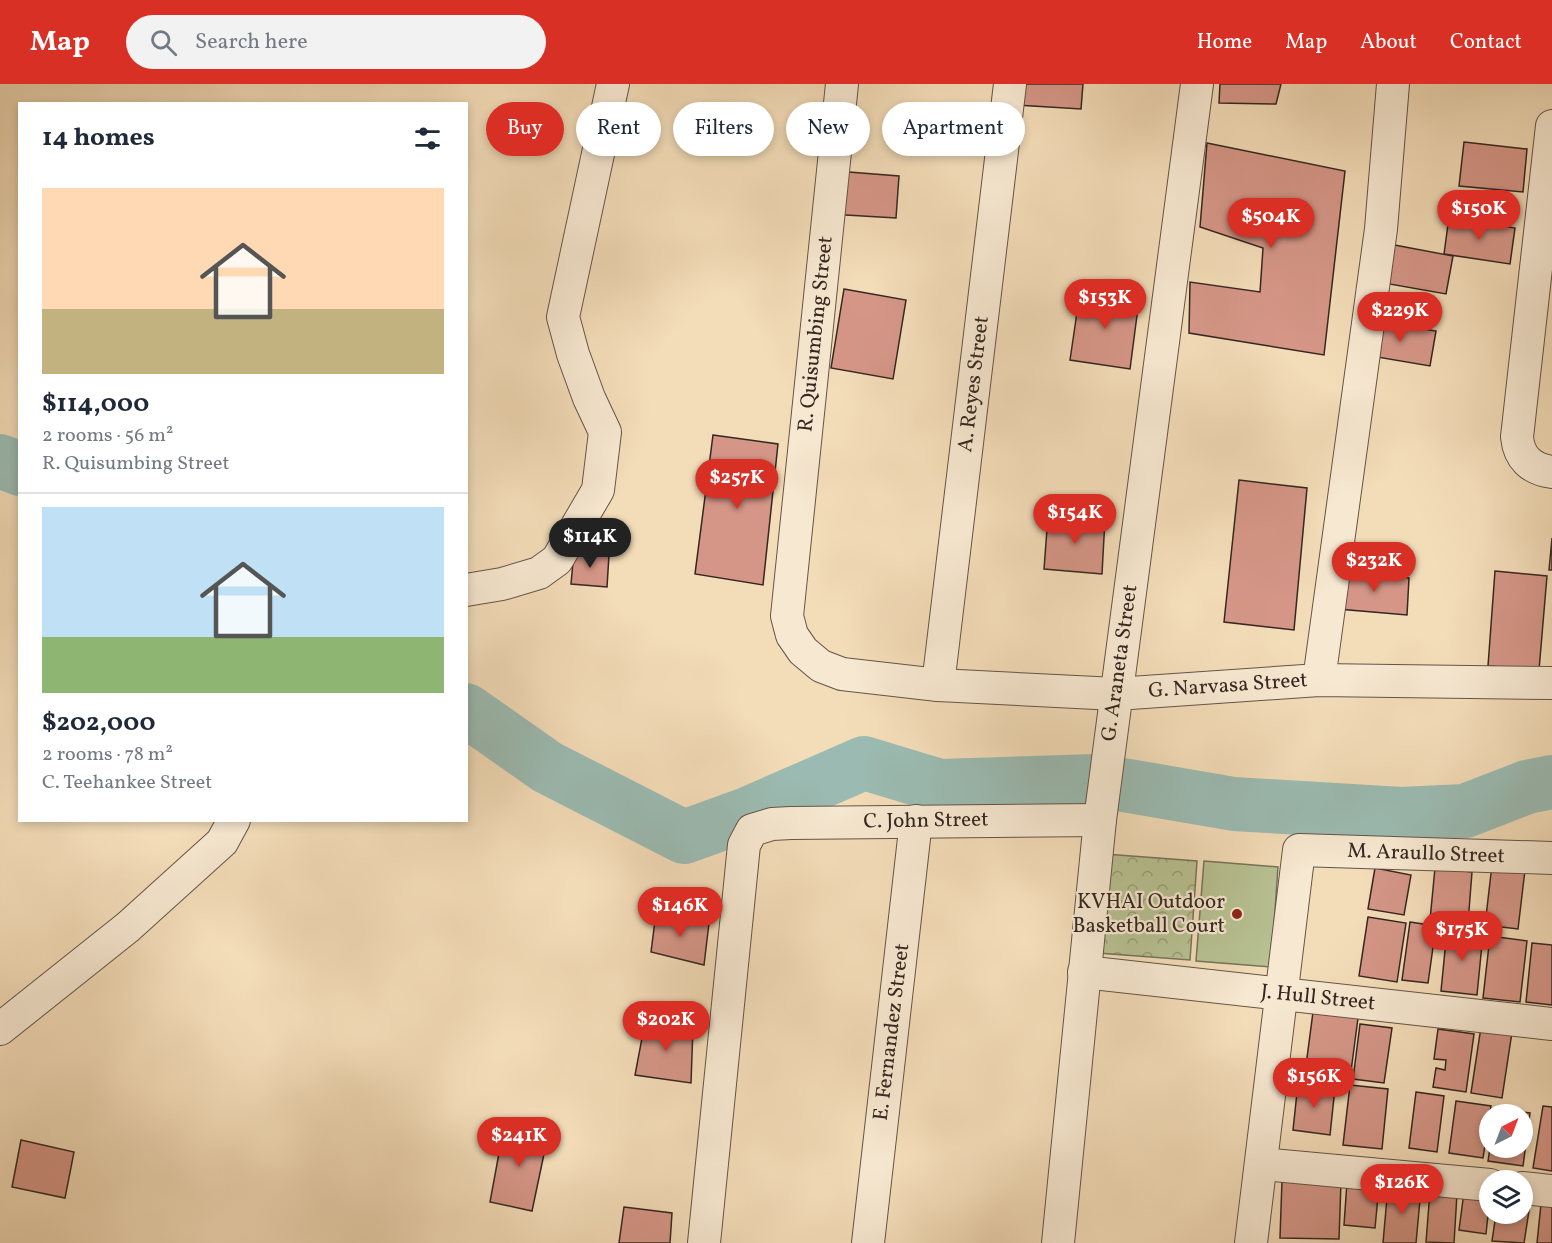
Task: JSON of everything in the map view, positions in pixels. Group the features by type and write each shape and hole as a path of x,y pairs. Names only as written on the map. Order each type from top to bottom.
{"street":[{"path":"468,590 502,584 539,573 557,560 598,490 605,432 589,398 563,317 613,84"},
{"name":"R. Quisumbing Street","path":"803,651 792,635 787,615 842,84"},
{"name":"A. Reyes Street","path":"938,685 1010,84"},
{"name":"G. Araneta Street","path":"1058,1243 1100,820 1197,84"},
{"path":"1319,680 1381,229 1393,84"},
{"path":"1538,466 1518,449 1517,437 1552,126"},
{"name":"G. Narvasa Street","path":"803,651 821,666 842,674 938,685 1116,694 1319,680 1552,683"},
{"name":"C. John Street","path":"704,1243 744,845 752,830 772,824 1100,820"},
{"name":"E. Fernandez Street","path":"868,1243 916,821"},
{"path":"0,1029 128,927 222,842 233,822"},
{"name":"M. Araullo Street","path":"1282,993 1299,850 1552,858"},
{"name":"J. Hull Street","path":"1084,972 1552,1024"},
{"path":"1251,1243 1282,993"},
{"path":"1262,1164 1479,1184"},
{"path":"1533,1189 1552,1191"}],"green space":[{"path":"1105,854 1197,861 1190,960 1098,953"},
{"name":"KVHAI Outdoor Basketball Court","path":"1204,861 1278,867 1271,967 1196,961"}],"building":[{"path":"1017,84 1083,84 1081,109 1025,106 1025,102 1015,102"},
{"path":"1220,84 1281,84 1276,104 1219,103"},
{"path":"1464,142 1527,149 1523,192 1459,186"},
{"path":"1207,143 1345,171 1324,355 1189,333 1190,282 1260,292 1263,248 1200,227"},
{"path":"836,171 899,176 896,218 829,214"},
{"path":"1449,217 1515,228 1510,264 1444,254"},
{"path":"1384,243 1453,256 1446,294 1378,282"},
{"path":"844,289 906,300 893,379 831,368"},
{"path":"1080,292 1139,300 1130,369 1070,360"},
{"path":"1370,320 1436,331 1430,366 1365,355"},
{"path":"713,435 778,444 763,585 695,574"},
{"path":"1239,480 1307,488 1294,630 1224,622"},
{"path":"1048,516 1105,519 1102,574 1044,569"},
{"path":"1552,538 1552,570 1549,570"},
{"path":"574,551 609,555 607,587 571,584"},
{"path":"1343,570 1409,578 1407,615 1338,609"},
{"path":"1495,571 1547,576 1539,670 1488,666"},
{"path":"1492,865 1525,870 1518,929 1485,925"},
{"path":"1375,868 1411,875 1404,915 1368,909"},
{"path":"1435,868 1472,872 1468,923 1430,920"},
{"path":"656,913 709,923 704,965 651,952"},
{"path":"1368,917 1406,923 1397,982 1359,976"},
{"path":"1410,922 1436,926 1428,983 1402,980"},
{"path":"1447,930 1483,934 1477,995 1441,991"},
{"path":"1490,936 1527,941 1520,1002 1483,998"},
{"path":"1532,943 1552,945 1552,1005 1526,1002"},
{"path":"1313,1012 1358,1018 1350,1079 1305,1073"},
{"path":"645,1022 693,1027 691,1083 635,1075"},
{"path":"1360,1024 1392,1028 1384,1083 1353,1079"},
{"path":"1481,1027 1512,1032 1502,1098 1471,1093"},
{"path":"1438,1029 1474,1034 1466,1092 1433,1087 1436,1068 1445,1070 1446,1060 1434,1059"},
{"path":"1298,1083 1335,1088 1330,1135 1293,1130"},
{"path":"1350,1085 1388,1089 1382,1149 1343,1145"},
{"path":"1416,1092 1444,1096 1437,1152 1409,1148"},
{"path":"1456,1101 1479,1104 1479,1157 1449,1153"},
{"path":"1543,1106 1552,1107 1552,1171 1533,1168"},
{"path":"504,1126 548,1135 532,1211 490,1202"},
{"path":"21,1140 74,1152 65,1198 12,1187"},
{"path":"1488,1158 1524,1158 1523,1166 1488,1161"},
{"path":"1282,1180 1341,1182 1339,1239 1280,1238"},
{"path":"1347,1182 1379,1186 1375,1228 1344,1225"},
{"path":"1388,1186 1421,1189 1416,1243 1383,1243"},
{"path":"1430,1191 1457,1194 1454,1243 1426,1242"},
{"path":"1464,1192 1479,1194 1479,1224 1487,1224 1486,1234 1459,1230"},
{"path":"1541,1204 1552,1206 1552,1243 1537,1243"},
{"path":"624,1207 672,1213 670,1243 619,1243"},
{"path":"1495,1224 1527,1224 1524,1243 1492,1241"}],"waterway":[{"path":"0,461 18,468"},
{"path":"468,711 547,767 684,837 745,815 864,763 940,786 1096,781"},
{"path":"1117,784 1234,804 1401,814 1465,811 1527,787 1552,782"}],"place":[{"name":"KVHAI Outdoor Basketball Court","path":"1237,914"}]}
